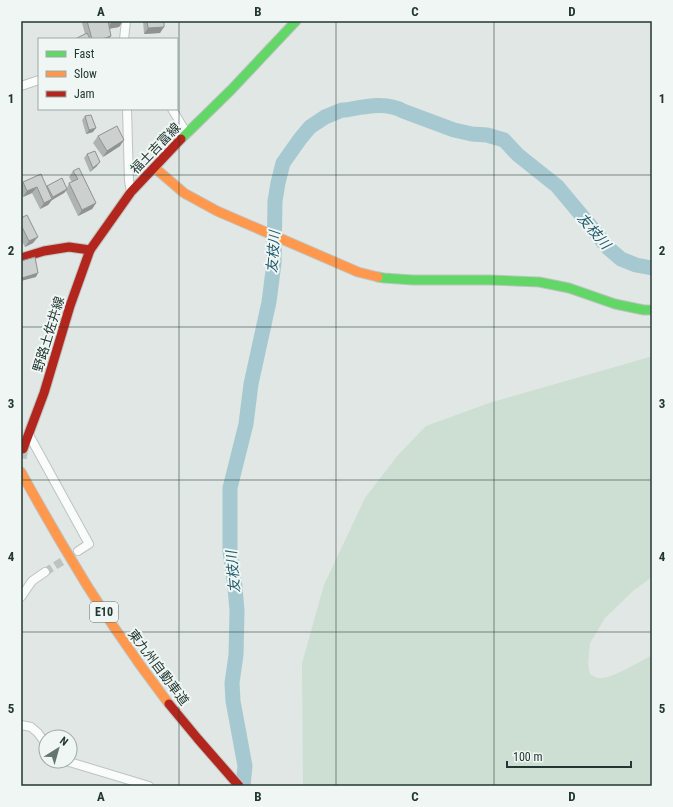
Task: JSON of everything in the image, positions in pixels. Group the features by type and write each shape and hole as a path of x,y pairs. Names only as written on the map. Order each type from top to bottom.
{"main road":[{"name":"福土吉富線","path":"90,250 131,192 296,21"},
{"path":"155,168 184,193 217,211 358,272 384,278 413,280 490,280 539,282 569,288 614,304 644,310 652,310"},
{"path":"21,258 44,251 69,246 90,250"},
{"name":"野路土佐井線","path":"23,449 44,393 70,306 90,250"},
{"name":"東九州自動車道","path":"21,472 78,572 117,631 158,690 201,743 239,786"}],"street":[{"path":"124,38 126,21"},
{"path":"21,86 38,80"},
{"path":"127,110 129,181 131,192"},
{"path":"173,110 187,134"},
{"path":"29,434 89,544 78,551"},
{"path":"21,597 32,581 45,572"},
{"path":"21,725 31,727 38,733"},
{"path":"78,765 149,786"}],"green space":[{"path":"652,356 652,577 633,591 605,618 590,643 588,664 590,674 598,678 604,678 626,670 652,655 652,786 303,786 302,663 324,585 365,498 398,455 426,426 492,402"}],"building":[{"path":"87,21 108,21 111,36 105,38 92,38"},
{"path":"147,21 164,21 164,27 148,28"},
{"path":"87,33 90,38 77,38"},
{"path":"91,115 96,128 89,130 85,116"},
{"path":"117,126 124,140 107,151 98,136"},
{"path":"95,151 100,162 93,168 87,154"},
{"path":"79,168 96,203 82,210 69,183 78,179 73,171"},
{"path":"41,174 52,199 44,203 37,187 27,191 23,182"},
{"path":"62,178 67,189 53,197 47,186"},
{"path":"27,215 38,237 29,241 22,227 21,228 21,218"},
{"path":"35,257 38,273 22,278 21,261"}],"waterway":[{"name":"友枝川","path":"243,786 245,766 233,701 232,683 236,655 237,611 230,551 230,488 246,424 251,384 269,302 274,263 275,201 278,183 283,163 300,139 310,127 325,117 342,110 382,105 396,108 454,130 472,134 487,135 504,140 518,155 557,186 607,247 621,259 636,265 652,268"}],"tunnel":[{"path":"21,458 23,449"},
{"path":"45,572 71,556"}],"traffic: fast":[{"path":"181,139 231,90 296,21"},
{"path":"378,277 413,280 490,280 539,282 569,288 615,304 644,310 652,310"}],"traffic: slow":[{"path":"155,168 184,193 217,211 358,272 378,277"},
{"path":"21,472 87,585 126,645 169,704"}],"traffic: jam":[{"path":"21,258 44,251 69,247 90,250 131,192 181,139"},
{"path":"23,449 44,393 70,306 90,250"},
{"path":"169,704 239,786"}]}
